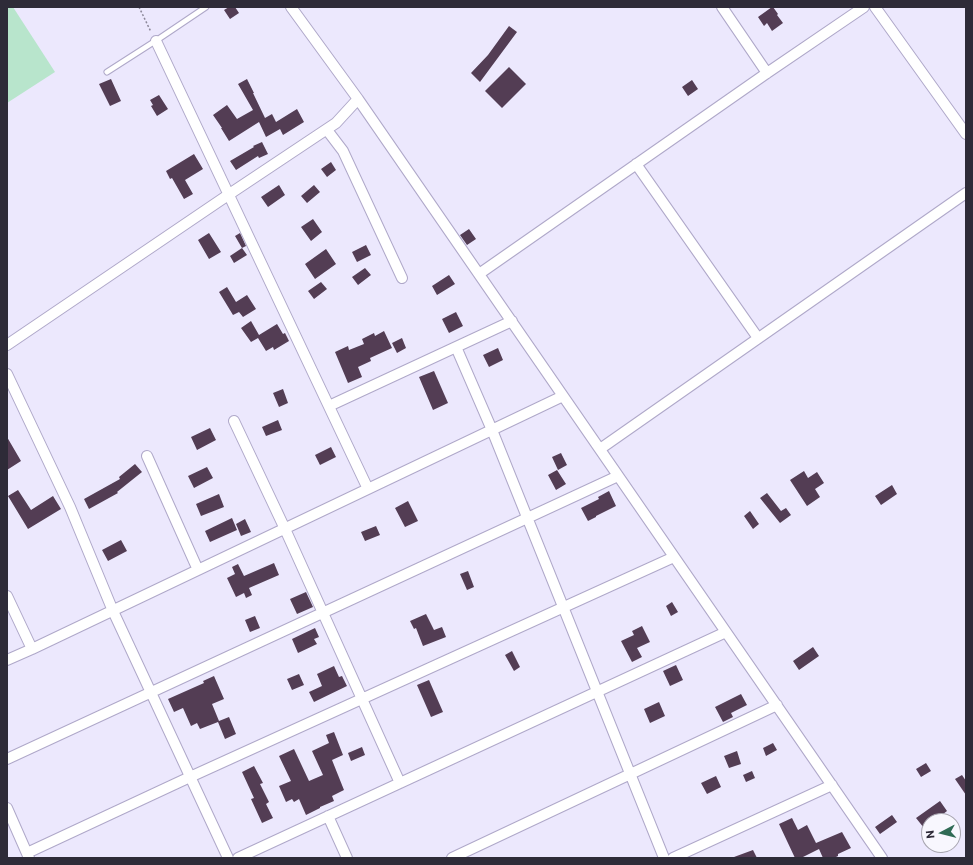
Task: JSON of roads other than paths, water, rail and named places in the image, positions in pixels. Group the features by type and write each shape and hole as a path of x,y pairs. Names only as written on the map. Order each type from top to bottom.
{"street":[{"path":"292,7 358,99 564,396 882,858"},
{"path":"722,7 767,73"},
{"path":"875,7 966,134"},
{"path":"479,274 859,8"},
{"path":"156,41 368,489"},
{"path":"7,345 327,130 336,123 358,99"},
{"path":"327,130 343,151 402,278"},
{"path":"636,164 758,338"},
{"path":"600,449 966,193"},
{"path":"329,406 512,321"},
{"path":"456,347 492,430 664,858"},
{"path":"7,374 70,507 113,611 228,858"},
{"path":"7,660 32,650 564,396"},
{"path":"234,421 285,529 400,783"},
{"path":"147,456 198,570"},
{"path":"7,759 618,476"},
{"path":"7,808 28,856 190,777 674,557"},
{"path":"7,596 32,650"},
{"path":"238,858 726,632"},
{"path":"452,858 777,705"},
{"path":"673,858 832,785"},
{"path":"328,816 347,858"}],"lane":[{"path":"107,72 206,7"}]}
